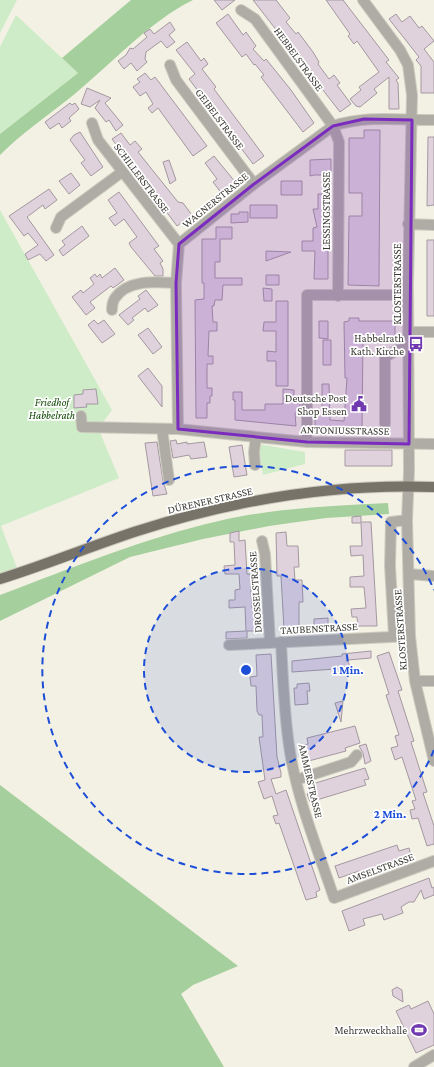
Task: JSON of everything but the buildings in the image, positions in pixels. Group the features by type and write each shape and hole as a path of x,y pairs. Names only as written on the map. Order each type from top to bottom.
{"main road":[{"name":"DÜRENER STRASSE","path":"0,579 135,532 223,508 296,494 342,488 434,487"}],"street":[{"name":"KLOSTERSTRASSE","path":"362,0 400,50 408,65 412,95 408,224 409,444 407,520 410,636 415,681 430,728 434,761"},
{"name":"HEBBELSTRASSE","path":"241,10 255,19 334,126"},
{"name":"GEIBELSTRASSE","path":"170,65 176,80 254,184"},
{"name":"WAGNERSTRASSE","path":"178,429 176,283 179,244 254,184 334,126 364,119 434,120"},
{"name":"SCHILLERSTRASSE","path":"92,123 98,140 179,244"},
{"name":"LESSINGSTRASSE","path":"334,126 338,142 338,296"},
{"path":"56,228 61,217 122,172"},
{"path":"408,224 434,225"},
{"path":"112,310 114,298 127,288 139,283 176,283"},
{"path":"308,442 307,295 408,295"},
{"path":"409,332 434,332"},
{"path":"384,424 385,357 397,350 408,348"},
{"name":"ANTONIUSSTRASSE","path":"81,416 82,427 102,429 178,429 308,442 434,444"},
{"path":"162,429 169,480"},
{"path":"255,465 254,452 256,437"},
{"name":"KLOSTERSTRASSE","path":"394,636 390,558 391,522 407,520"},
{"name":"DROSSELSTRASSE","path":"262,541 265,554 270,642"},
{"path":"409,574 434,576"},
{"name":"TAUBENSTRASSE","path":"229,645 410,636"},
{"name":"AMMERSTRASSE","path":"281,642 290,750 296,780 310,828 334,898"},
{"path":"415,681 434,681"},
{"path":"296,780 351,762 357,755"},
{"name":"AMSELSTRASSE","path":"334,898 434,861"},
{"path":"414,1067 434,1055"}],"highlighted area":[{"path":"364,119 412,120 409,444 307,442 178,429 176,283 179,244 254,184 333,126"}],"green space":[{"path":"0,0 17,0 0,33"},
{"path":"131,0 193,0 161,19 71,97 26,132 0,155 0,134 78,73 62,58"},
{"path":"16,15 78,73 0,134 0,47"},
{"name":"Friedhof Habbelrath","path":"0,210 112,410 100,426 101,435 119,478 1,526 17,568 0,573"},
{"path":"258,444 305,452 305,464 263,475"},
{"path":"388,503 389,514 326,518 269,526 203,539 130,557 0,621 0,595 108,554 163,536 219,521 261,513 303,508"},
{"path":"0,785 238,966 193,985 181,994 224,1067 0,1067"}],"place":[{"name":"Habbelrath Kath. Kirche","path":"416,344"},
{"name":"Deutsche Post Shop Essen","path":"359,404"},
{"name":"Mehrzweckhalle","path":"419,1030"}]}
